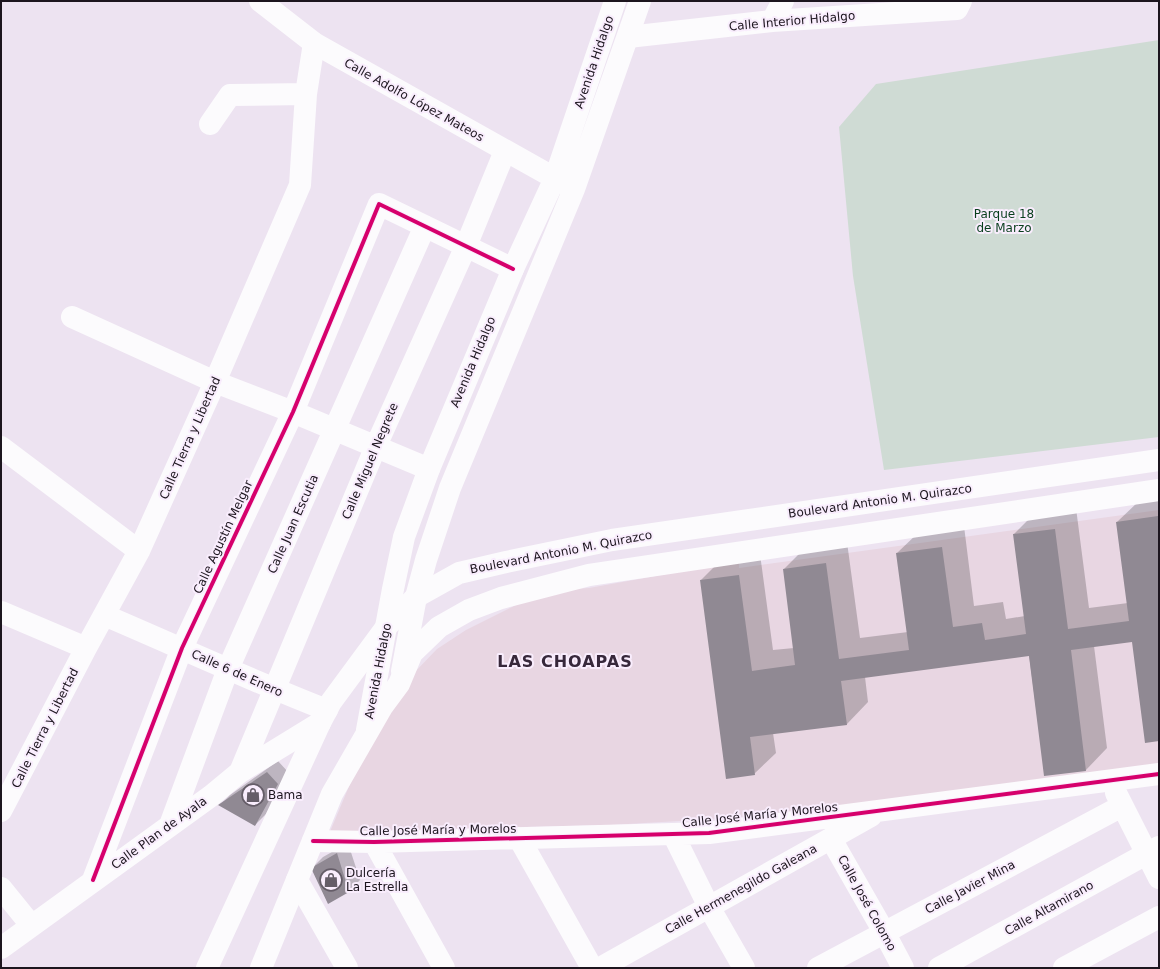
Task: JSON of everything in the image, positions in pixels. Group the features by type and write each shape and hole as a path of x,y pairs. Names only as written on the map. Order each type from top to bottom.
{"street":[{"name":"Calle Adolfo López Mateos","path":"260,1 314,43 574,189"},
{"name":"Avenida Hidalgo","path":"366,734 404,537 429,469 513,269 555,178 615,1"},
{"name":"Avenida Hidalgo","path":"399,684 416,597 426,560 450,488 574,189 640,1"},
{"path":"772,21 783,1"},
{"name":"Calle Interior Hidalgo","path":"628,37 772,21 959,5"},
{"name":"Calle Tierra y Libertad","path":"1,811 86,648 139,551 215,382 300,185 306,94 314,43"},
{"path":"210,124 230,95 306,94"},
{"name":"Calle Miguel Negrete","path":"240,772 376,446 466,246 505,151"},
{"name":"Calle Agustín Melgar","path":"94,880 182,648 293,412 379,204 425,226"},
{"path":"425,226 513,269"},
{"name":"Calle Juan Escutia","path":"170,825 228,669 425,226"},
{"path":"72,317 215,382 293,412 429,469"},
{"path":"1,447 139,551"},
{"name":"Boulevard Antonio M. Quirazco","path":"207,968 331,702 387,626 416,597 459,573 612,540 1159,460"},
{"path":"261,968 332,794 382,707 399,684 412,653 439,627 469,610 500,598 574,579 605,573 1159,490"},
{"path":"1,612 86,648"},
{"name":"Calle 6 de Enero","path":"104,615 182,648 274,690 324,717"},
{"name":"Calle Plan de Ayala","path":"1,948 211,796 240,772 324,717"},
{"name":"Calle José María y Morelos","path":"313,841 374,842 710,833 1159,774"},
{"path":"1109,780 1122,806 1153,851 1159,878"},
{"name":"Calle Javier Mina","path":"818,968 1122,806"},
{"name":"Calle Hermenegildo Galeana","path":"600,968 881,811"},
{"path":"673,834 709,907 744,968"},
{"path":"519,838 592,968"},
{"name":"Calle José Colomo","path":"831,839 903,968"},
{"path":"374,842 444,968"},
{"name":"Calle Altamirano","path":"939,968 1153,851"},
{"path":"297,880 347,968"},
{"path":"1,888 31,926"},
{"path":"1064,968 1159,918"}],"shaded area":[{"path":"1159,510 1159,764 856,805 731,818 610,825 523,827 397,834 329,834 371,734 412,675 437,649 466,630 518,604 559,590 589,588 739,561 739,568"}],"green space":[{"name":"Parque 18 de Marzo","path":"1159,40 1159,437 884,470 853,276 839,127 876,84"}],"building":[{"path":"1158,516 1159,741 1145,743 1132,642 1071,650 1086,771 1044,776 1029,656 841,681 847,725 750,737 755,775 726,779 700,580 739,575 752,671 795,665 783,569 826,563 839,659 909,650 896,553 942,547 953,627 982,623 985,640 1026,634 1013,534 1055,529 1068,629 1129,621 1116,522"},
{"name":"Bama","path":"267,772 278,784 255,826 218,805"},
{"name":"Dulcería La Estrella","path":"337,853 349,892 328,904 311,868"}],"cycle path":[{"path":"93,880 182,648 293,412 379,204 513,269"},
{"path":"313,841 374,842 709,833 1159,774"}],"place":[{"name":"Bama","path":"253,795"},
{"name":"Dulcería La Estrella","path":"331,880"}],"district":[{"name":"LAS CHOAPAS","path":"565,661"}]}
